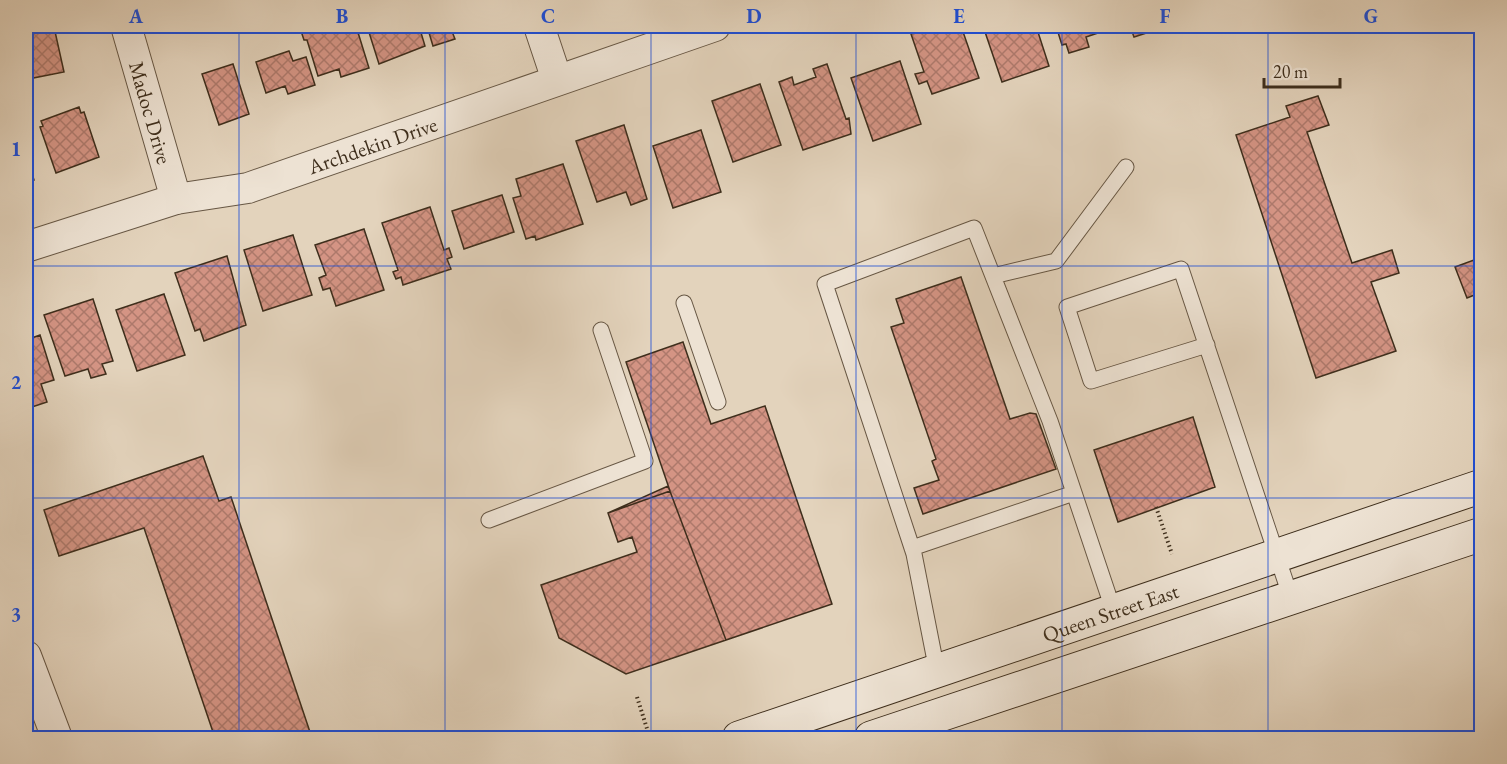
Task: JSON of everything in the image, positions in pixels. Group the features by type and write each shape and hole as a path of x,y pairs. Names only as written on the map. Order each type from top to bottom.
{"main road":[{"name":"Queen Street East","path":"739,738 1482,486"},
{"name":"Queen Street East","path":"871,738 1482,534"}],"street":[{"name":"Madoc Drive","path":"126,26 176,199"},
{"path":"539,26 557,80"},
{"name":"Archdekin Drive","path":"26,248 176,199 248,188 715,26"},
{"path":"26,656 57,738"}],"lane":[{"path":"993,276 1056,261 1126,167"},
{"path":"937,671 912,548 825,284 974,228 1050,421 1114,612"},
{"path":"1207,345 1091,381 1067,307 1181,269 1207,345 1277,556 1290,598"},
{"path":"684,303 718,402"},
{"path":"489,520 645,461 601,330"},
{"path":"912,548 1074,494"}],"path":[{"path":"1156,507 1172,554"},
{"path":"637,697 649,735"}],"building":[{"path":"326,26 328,32 356,26 369,68 341,77 339,69 318,76 307,40 304,40 300,28"},
{"path":"367,26 419,26 425,46 379,64"},
{"path":"427,26 461,26 451,29 455,39 433,46"},
{"path":"936,26 961,26 979,78 932,94 927,81 919,84 915,74 924,72 911,34"},
{"path":"983,26 1036,26 1049,66 1002,82"},
{"path":"1056,26 1109,26 1110,29 1086,37 1089,47 1069,53 1066,44 1062,45"},
{"path":"1130,26 1168,26 1134,37"},
{"path":"54,27 64,72 33,78 26,34"},
{"path":"289,51 293,61 306,57 315,85 288,94 285,86 266,93 256,62"},
{"path":"900,61 921,124 873,141 851,78"},
{"path":"233,64 249,114 219,125 202,74"},
{"path":"827,64 846,119 849,118 851,134 803,150 779,82 792,77 794,85 816,77 813,69"},
{"path":"760,84 781,145 733,162 712,101"},
{"path":"1318,96 1329,125 1307,132 1352,263 1392,250 1399,273 1371,282 1396,351 1316,378 1236,135 1290,117 1286,106"},
{"path":"79,107 81,113 84,112 99,157 56,173 40,127 43,126 41,121"},
{"path":"624,125 647,199 631,205 626,192 597,202 576,141"},
{"path":"701,130 721,192 673,208 653,146"},
{"path":"26,155 34,180 26,183"},
{"path":"563,164 583,224 536,240 535,236 526,239 513,198 521,196 516,179"},
{"path":"502,195 514,232 464,249 452,211"},
{"path":"430,207 444,250 449,248 452,257 447,259 451,269 403,285 401,277 396,279 393,272 398,270 382,223"},
{"path":"364,229 384,290 336,306 330,288 323,290 319,278 326,275 315,245"},
{"path":"293,235 312,295 263,311 244,250"},
{"path":"227,256 246,325 204,341 200,329 195,331 175,273"},
{"path":"1482,257 1482,292 1467,298 1455,267"},
{"path":"961,277 1010,419 1030,413 1036,414 1056,469 923,514 914,488 939,480 932,461 936,459 891,327 904,323 896,299"},
{"path":"164,294 185,355 137,371 116,310"},
{"path":"93,299 113,361 102,364 106,374 91,378 88,369 65,376 44,315"},
{"path":"40,335 54,380 41,384 47,402 26,409 26,340"},
{"path":"683,342 711,424 765,406 832,604 626,674 559,638 541,585 637,552 632,537 618,542 608,513 670,491 626,362"},
{"path":"1193,417 1215,487 1118,522 1094,450"},
{"path":"203,456 219,501 231,497 311,735 301,738 215,738 144,528 59,556 44,510"},
{"path":"668,486 726,640 626,674 559,638 541,585 637,552 632,537 618,542 608,513"}]}
